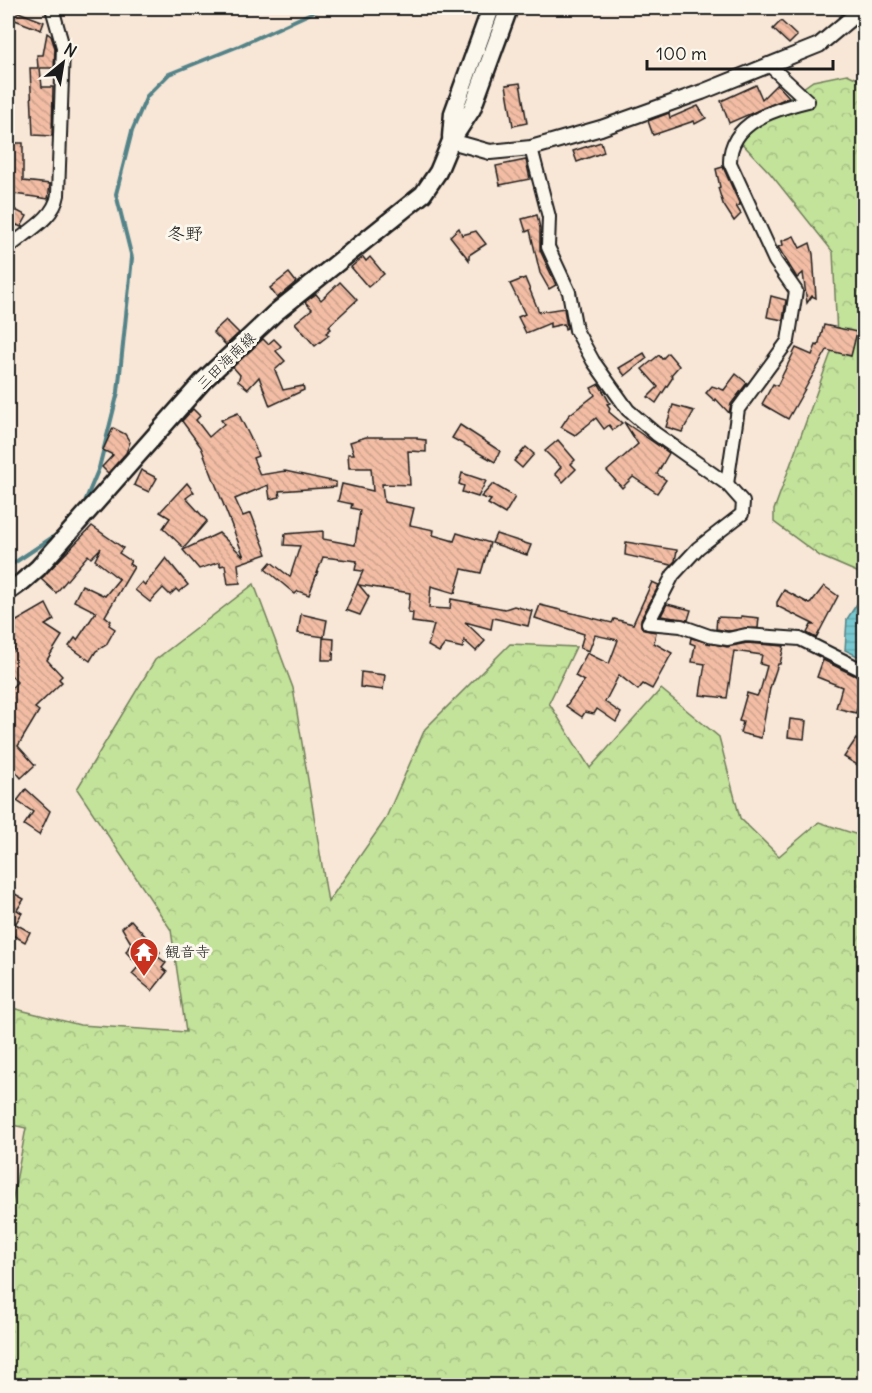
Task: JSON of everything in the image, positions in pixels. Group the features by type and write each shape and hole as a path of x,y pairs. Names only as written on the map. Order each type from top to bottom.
{"main road":[{"name":"三田海南線","path":"451,141 453,113 492,8"},
{"name":"三田海南線","path":"8,592 38,568 216,369 275,313 423,194 438,172 451,141 472,109 509,8"}],"street":[{"path":"8,248 45,219 56,206 63,47 52,8"},
{"path":"451,141 490,152 531,148 601,128 702,92 819,45 863,8"},
{"path":"727,484 738,409 788,341 796,291 775,261 730,162 729,152 735,136 773,109 808,101 768,64"},
{"path":"531,148 549,217 548,247 569,292 576,330 593,361 628,410 656,434 727,484 743,502 742,514 698,548 673,575 648,623 681,626 728,639 746,636 800,639 864,671"}],"green space":[{"path":"847,74 864,82 864,575 820,556 774,522 774,510 837,336 833,252 770,173 735,136 813,81"},
{"path":"254,584 293,688 328,902 385,820 425,729 510,644 576,647 549,703 590,768 661,689 719,737 740,818 779,856 819,822 864,837 864,1385 8,1385 8,1224 26,1128 8,1124 8,1007 80,1025 186,1032 171,930 77,789 155,660"}],"water":[{"path":"864,593 864,659 845,650 847,619"}],"building":[{"path":"8,8 44,22 41,30 15,20 8,34"},
{"path":"781,21 797,36 789,44 773,29"},
{"path":"47,33 51,36 55,48 54,68 40,68 42,87 53,87 52,136 33,135 30,68 38,68 37,55 43,55"},
{"path":"520,83 527,123 513,126 506,85"},
{"path":"777,84 789,97 729,123 721,101 756,85 762,99"},
{"path":"698,106 706,118 695,124 694,121 653,135 648,121 669,113 670,118"},
{"path":"601,142 604,152 577,162 573,151"},
{"path":"8,143 23,143 23,181 50,184 48,199 8,193"},
{"path":"526,160 530,179 500,185 496,166"},
{"path":"723,167 740,205 736,206 741,214 734,221 723,204 718,188 720,187 716,169"},
{"path":"8,206 27,216 21,227 17,225 8,235"},
{"path":"537,215 540,228 540,250 556,285 549,289 540,273 530,230 526,232 522,219"},
{"path":"459,228 462,235 476,231 486,244 469,255 469,260 450,236"},
{"path":"794,236 800,248 810,243 813,254 816,298 812,296 807,303 803,273 797,278 778,247 783,245 782,241"},
{"path":"363,257 366,261 370,257 384,274 368,287 351,267"},
{"path":"289,273 296,282 277,298 270,288"},
{"path":"525,278 539,312 564,308 567,328 565,329 564,324 550,327 550,323 526,333 518,317 525,314 510,284"},
{"path":"340,282 357,300 329,326 331,329 326,333 329,335 315,346 295,323 312,309 305,302 316,294 321,300"},
{"path":"771,296 786,300 783,320 767,317"},
{"path":"226,320 239,333 226,345 213,332"},
{"path":"824,325 857,332 851,356 827,350 788,419 762,404 773,384 777,386 796,348 812,355 816,345 818,346"},
{"path":"263,339 268,344 274,339 281,346 276,351 285,361 275,370 283,390 303,386 304,390 270,406 259,377 248,389 238,381 240,375 233,367"},
{"path":"644,353 647,358 625,376 619,368"},
{"path":"668,353 679,366 671,375 673,377 656,403 648,397 658,387 642,369 659,355 662,359"},
{"path":"736,374 747,383 731,404 729,413 716,399 715,401 706,393 712,386 724,390"},
{"path":"599,384 610,403 607,404 610,408 609,412 622,423 613,430 609,425 604,429 596,418 575,435 561,427 569,415 595,395 591,388"},
{"path":"673,405 694,411 682,432 666,427"},
{"path":"193,409 200,416 196,420 209,437 224,424 221,420 238,413 255,447 258,456 253,458 260,475 285,471 336,482 336,487 279,491 280,497 270,499 268,485 235,499 243,516 251,513 267,554 238,564 240,583 228,584 225,565 220,566 220,562 199,569 183,550 219,533 244,557 201,447 182,421"},
{"path":"624,422 669,453 657,474 666,480 657,493 633,477 622,488 607,471 638,444"},
{"path":"460,425 500,451 495,462 452,438"},
{"path":"113,428 125,434 130,442 126,453 108,473 102,467 113,455 103,450"},
{"path":"366,437 417,437 417,439 426,440 426,452 408,451 410,485 382,484 384,502 414,508 410,525 434,530 433,535 454,541 457,533 490,543 481,573 462,569 455,593 431,586 429,608 450,609 451,599 505,609 514,606 532,611 528,626 493,618 491,629 465,622 485,641 476,651 464,640 463,648 445,644 439,652 428,646 434,625 412,622 413,613 408,612 410,593 359,585 369,597 360,615 346,610 363,571 355,570 357,561 323,557 309,595 298,591 295,594 265,569 271,562 290,577 300,546 284,545 285,534 323,531 323,539 355,545 360,510 351,508 352,504 338,501 342,484 373,491 371,468 349,468 348,454 354,454 350,442"},
{"path":"558,440 575,460 571,464 576,469 563,482 555,474 561,467 545,451"},
{"path":"526,447 534,454 522,468 514,461"},
{"path":"141,470 157,478 149,492 134,485"},
{"path":"462,473 486,481 478,497 462,492 464,486 459,484"},
{"path":"187,483 194,492 186,498 207,521 184,548 163,528 170,518 160,512"},
{"path":"493,484 515,497 505,514 488,504 491,500 481,497"},
{"path":"92,526 123,548 119,553 131,561 129,564 134,567 105,616 111,621 109,625 115,629 106,645 96,651 90,661 69,646 75,638 77,640 96,612 74,601 82,585 105,596 119,579 95,560 101,548 91,558 88,555 56,593 41,579"},
{"path":"496,534 531,545 527,555 492,543"},
{"path":"626,542 677,550 675,561 671,565 625,555"},
{"path":"166,558 188,585 179,592 176,589 170,595 163,588 150,602 135,590 142,582 145,585"},
{"path":"652,582 659,585 641,619 641,626 644,630 656,632 654,643 672,653 652,689 643,684 638,690 619,675 605,702 621,713 616,722 597,709 594,714 585,712 582,717 566,706 584,681 575,676 587,653 609,664 618,640 595,635 589,651 580,648 584,634 535,618 540,605 612,623 614,619 633,624"},
{"path":"824,586 838,596 816,638 807,633 811,625 815,625 777,606 777,602 784,590 810,604"},
{"path":"46,604 54,620 45,625 62,636 47,660 62,676 59,679 62,682 35,708 39,711 18,746 35,765 21,778 8,762 8,692 17,682 8,672 8,655 14,649 8,638 8,626"},
{"path":"667,604 691,610 688,620 661,616"},
{"path":"301,614 327,620 324,637 298,633"},
{"path":"741,616 759,618 758,628 728,631 716,629 717,617 741,618"},
{"path":"323,638 334,639 333,660 322,660"},
{"path":"691,638 727,647 747,643 784,646 780,664 778,664 770,688 761,738 740,733 743,722 739,721 747,693 757,696 761,688 767,666 760,664 762,655 734,651 727,698 700,695 705,664 692,662 695,645 690,643"},
{"path":"823,660 864,680 856,713 836,708 842,687 817,677"},
{"path":"361,672 385,675 383,690 360,687"},
{"path":"790,719 806,721 804,739 788,737"},
{"path":"856,739 864,746 864,769 844,757"},
{"path":"26,789 50,811 39,835 24,825 33,812 17,801"},
{"path":"15,894 24,899 17,910 22,913 16,923 12,920 8,927 8,899 11,901"},
{"path":"131,920 149,940 148,942 160,952 157,956 166,963 162,968 167,972 152,991 132,974 139,966 126,952 131,943 122,928"},
{"path":"14,923 30,932 25,942 9,933"}],"waterway":[{"path":"84,504 99,468 118,392 132,258 116,194 132,131 147,96 169,74 239,46 322,8"},
{"path":"8,567 59,533"}],"place":[{"name":"観音寺","path":"144,978"}],"district":[{"name":"冬野","path":"185,234"}]}
